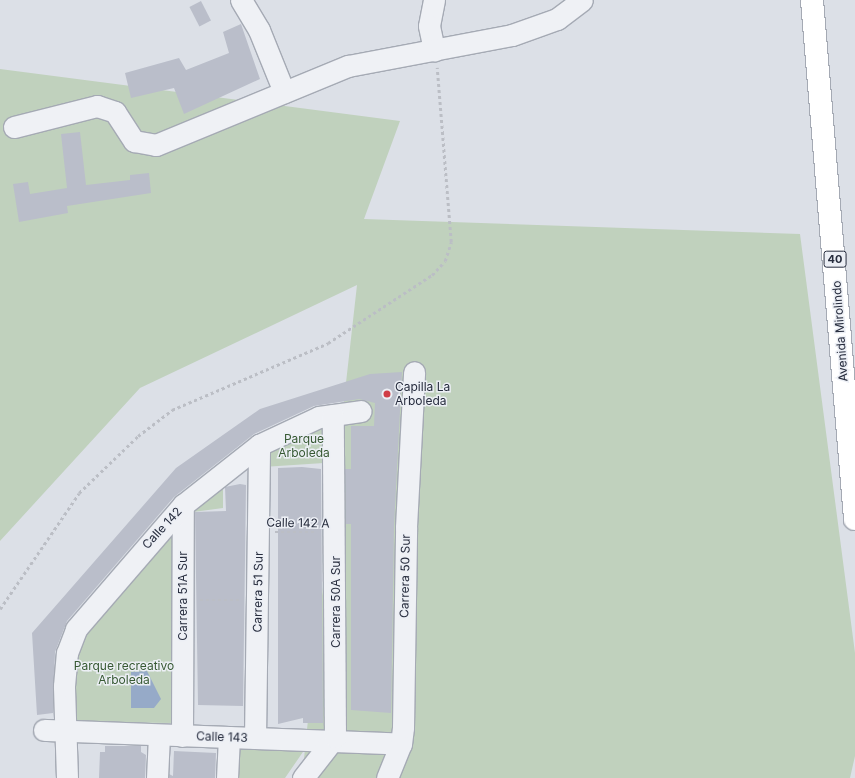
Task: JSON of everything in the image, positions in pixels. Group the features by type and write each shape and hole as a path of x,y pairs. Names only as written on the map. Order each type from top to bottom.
{"main road":[{"name":"Avenida Mirolindo","path":"812,0 855,518"}],"street":[{"path":"241,0 259,30 284,92"},
{"path":"434,0 429,17 434,50"},
{"path":"14,127 97,106 115,112 134,141 156,145 348,66 512,35 557,19 582,0"},
{"name":"Carrera 50 Sur","path":"387,778 401,744 406,527 414,372"},
{"name":"Calle 142","path":"67,778 67,653 76,628 183,505 259,445 294,426 333,415 360,411"},
{"name":"Carrera 50A Sur","path":"333,415 336,532 333,742"},
{"name":"Carrera 51 Sur","path":"255,738 260,531 259,445"},
{"name":"Carrera 51A Sur","path":"182,736 183,505"},
{"name":"Calle 143","path":"44,730 401,744"},
{"path":"157,778 159,735"},
{"path":"227,778 228,737"},
{"path":"303,778 333,742"}],"path":[{"path":"0,609 79,493 138,436 172,410 328,343 413,288 445,261 451,242 434,50"},
{"name":"Calle 142 A","path":"260,531 336,532"},
{"path":"183,600 258,601"}],"green space":[{"path":"0,69 400,121 364,219 800,234 855,653 855,756 850,778 302,778 305,749 285,778 234,778 236,738 306,738 357,285 140,388 0,541"},
{"name":"Parque Arboleda","path":"324,426 324,463 263,467 266,448"},
{"path":"223,479 223,508 186,513"},
{"name":"Parque recreativo Arboleda","path":"162,531 175,538 173,723 70,722 77,652 84,624"}],"water":[{"path":"147,671 161,699 154,708 131,708 131,672"}],"building":[{"path":"201,1 211,21 199,27 189,7"},
{"path":"241,24 260,79 184,114 174,88 131,98 125,73 179,58 186,70 229,53 223,32"},
{"path":"80,132 86,185 130,180 130,175 149,173 151,193 67,206 68,213 19,222 13,184 28,182 30,194 67,188 61,134"},
{"path":"402,372 394,526 391,713 351,710 351,524 346,524 345,469 351,469 351,426 374,426 375,403 359,399 314,406 254,434 174,497 67,621 55,652 53,713 37,715 32,633 176,468 260,409 370,374"},
{"path":"302,467 321,469 323,723 303,723 303,718 278,724 278,468"},
{"path":"240,484 246,485 243,706 198,705 195,512 226,511 225,487"},
{"path":"105,746 141,746 141,752 146,755 145,778 99,778 100,752 105,752"},
{"path":"174,751 216,753 215,778 169,778 169,774 173,776"}],"place":[{"name":"Capilla La Arboleda","path":"387,394"}]}
